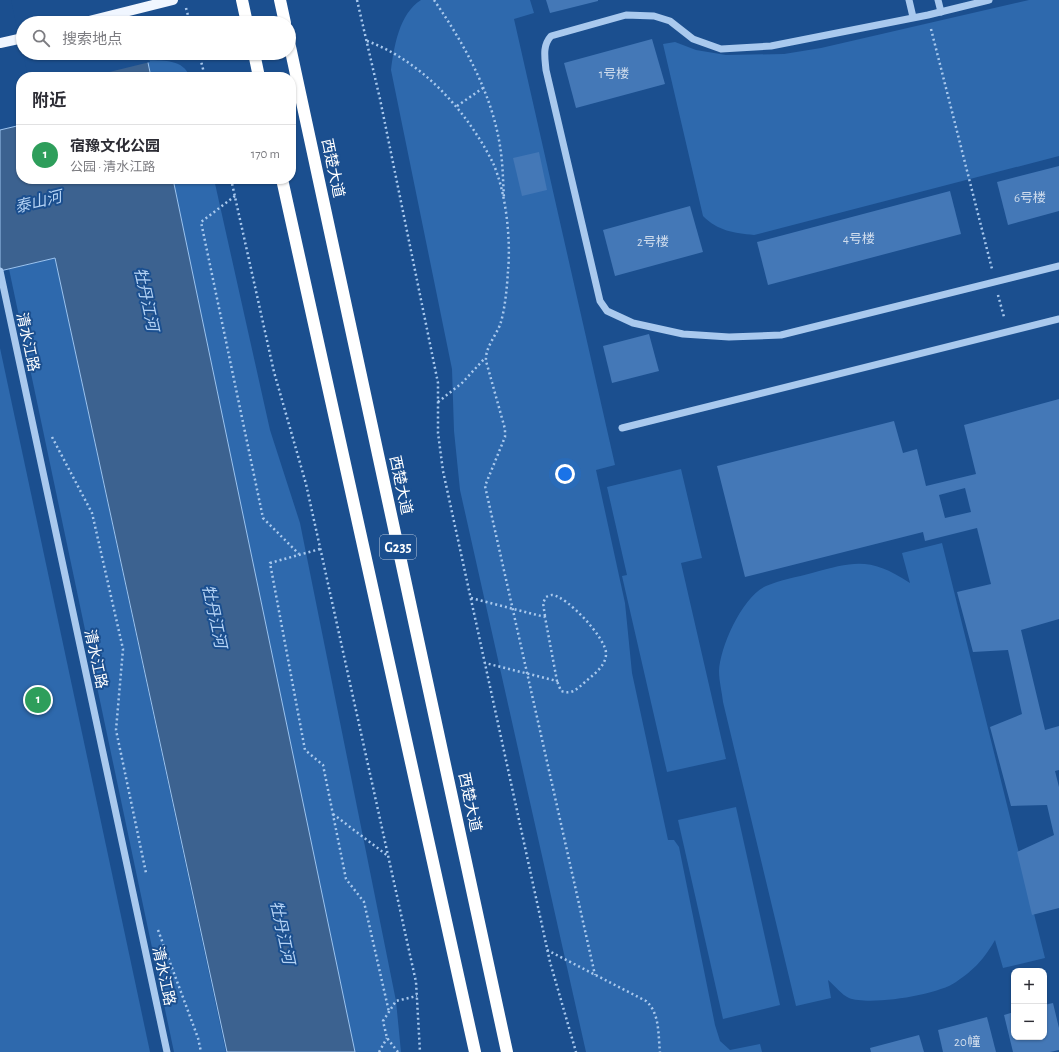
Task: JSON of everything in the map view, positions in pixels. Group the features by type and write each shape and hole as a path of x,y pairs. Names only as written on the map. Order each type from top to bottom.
{"highway":[{"path":"242,0 245,16"},
{"path":"280,0 283,16"},
{"path":"255,60 258,72"},
{"name":"西楚大道","path":"293,60 295,72"},
{"name":"西楚大道","path":"296,74 507,1052"},
{"name":"G235","path":"283,184 475,1052"}],"main road":[{"path":"109,16 173,0"},
{"path":"0,44 16,40"}],"street":[{"path":"909,0 913,17"},
{"path":"938,0 941,12"},
{"path":"989,0 928,15 771,46 721,49 693,39 670,22 654,16 626,16 551,36 546,42 544,56 546,70 600,301 606,311 633,322 683,334 729,337 781,334 1059,266"},
{"name":"清水江路","path":"0,271 167,1052"},
{"path":"622,428 1059,319"}],"path":[{"path":"184,0 188,16"},
{"path":"357,0 380,99 437,375 438,432 443,471 547,949 576,1052"},
{"path":"434,0 448,21 472,64 488,99 501,151 509,233 508,270 500,324 485,353 505,429 505,437 486,486 595,975"},
{"path":"928,15 1008,332"},
{"path":"366,41 383,47 411,65 456,106 477,136 493,164 505,204"},
{"path":"201,60 204,72"},
{"path":"456,106 483,88"},
{"path":"232,184 274,372 306,484 416,982 420,1052"},
{"path":"235,196 200,222 263,518 300,555"},
{"path":"438,402 462,383 486,357"},
{"path":"49,431 92,513 123,650 116,730 147,878"},
{"path":"320,549 270,563 305,750 323,765 346,879 364,902 389,1012"},
{"path":"553,595 583,616 604,643 607,652 606,659 597,672 573,692 568,694 562,691 558,681 543,603 546,596 553,595"},
{"path":"471,598 545,617"},
{"path":"485,663 558,681"},
{"path":"333,814 388,856"},
{"path":"157,925 198,1038 201,1052"},
{"path":"547,949 653,1006 658,1023 660,1052"},
{"path":"398,1052 387,1038 383,1021 396,1001 417,996"},
{"path":"379,1052 387,1038"}],"shaded area":[{"path":"421,0 530,0 534,13 514,19 615,465 596,470 625,603 632,673 668,840 674,840 679,847 715,1025 720,1041 730,1050 760,1044 762,1052 586,1052 460,490 454,431 452,369 391,70 396,41 403,22 407,14"},
{"path":"1029,0 1059,0 1059,156 754,235 720,228 703,216 663,44 675,42 696,50 726,55 784,54 821,48"},
{"path":"148,60 173,62 183,67 188,72 150,72"},
{"path":"174,184 215,184 270,430 300,523 396,1001 401,1052 355,1052"},
{"path":"55,258 226,1052 174,1052 9,269"},
{"path":"0,348 150,1052 0,1052"},
{"path":"681,469 702,558 681,563 726,759 667,772 622,576 627,575 607,487"},
{"path":"942,543 1045,958 1003,968 995,940 987,953 969,973 947,987 935,991 904,998 872,1001 859,1000 846,997 828,980 831,998 796,1006 723,702 719,671 723,649 741,611 757,592 766,586 783,580 852,564 873,565 884,569 910,583 902,553"},
{"path":"736,807 780,1005 723,1019 678,820"}],"water":[{"path":"112,60 147,60 150,72 54,72"},
{"path":"16,126 16,184 174,184 355,1052 227,1052 55,258 0,271 0,130"}],"pier":[{"path":"11,0 137,0 140,16 16,16 16,24"},
{"path":"25,60 150,60 150,62 109,72 27,72"}],"building":[{"path":"546,0 598,0 598,1 550,13"},
{"path":"652,39 665,84 576,108 564,63"},
{"path":"539,152 547,190 522,196 513,158"},
{"path":"1059,166 1059,211 1008,225 997,182"},
{"path":"950,191 961,234 768,285 757,242"},
{"path":"690,206 703,252 615,276 603,230"},
{"path":"649,334 659,371 612,383 603,346"},
{"path":"1059,399 1059,619 1021,630 1045,730 1059,726 1059,770 1055,771 1059,787 1059,908 1032,915 1017,852 1054,835 1047,805 1011,806 990,727 1022,714 1008,650 973,652 957,592 991,584 977,528 925,541 923,532 745,577 717,466 894,421 903,453 917,449 926,486 976,474 964,425","holes":["965,488 971,512 945,518 939,495"]},
{"path":"1053,1003 1059,1028 1059,1050 1050,1052 1013,1052 1004,1015 1011,1013 1011,1040 1047,1040 1047,1004"},
{"path":"987,1017 996,1052 943,1052 938,1030"},
{"path":"919,1035 924,1052 871,1052 870,1048"}],"place":[{"name":"宿豫文化公园","path":"38,700"}],"water label":[{"name":"泰山河","path":"38,201"},
{"name":"牡丹江河","path":"147,299"},
{"name":"牡丹江河","path":"215,616"},
{"name":"牡丹江河","path":"283,932"}]}
